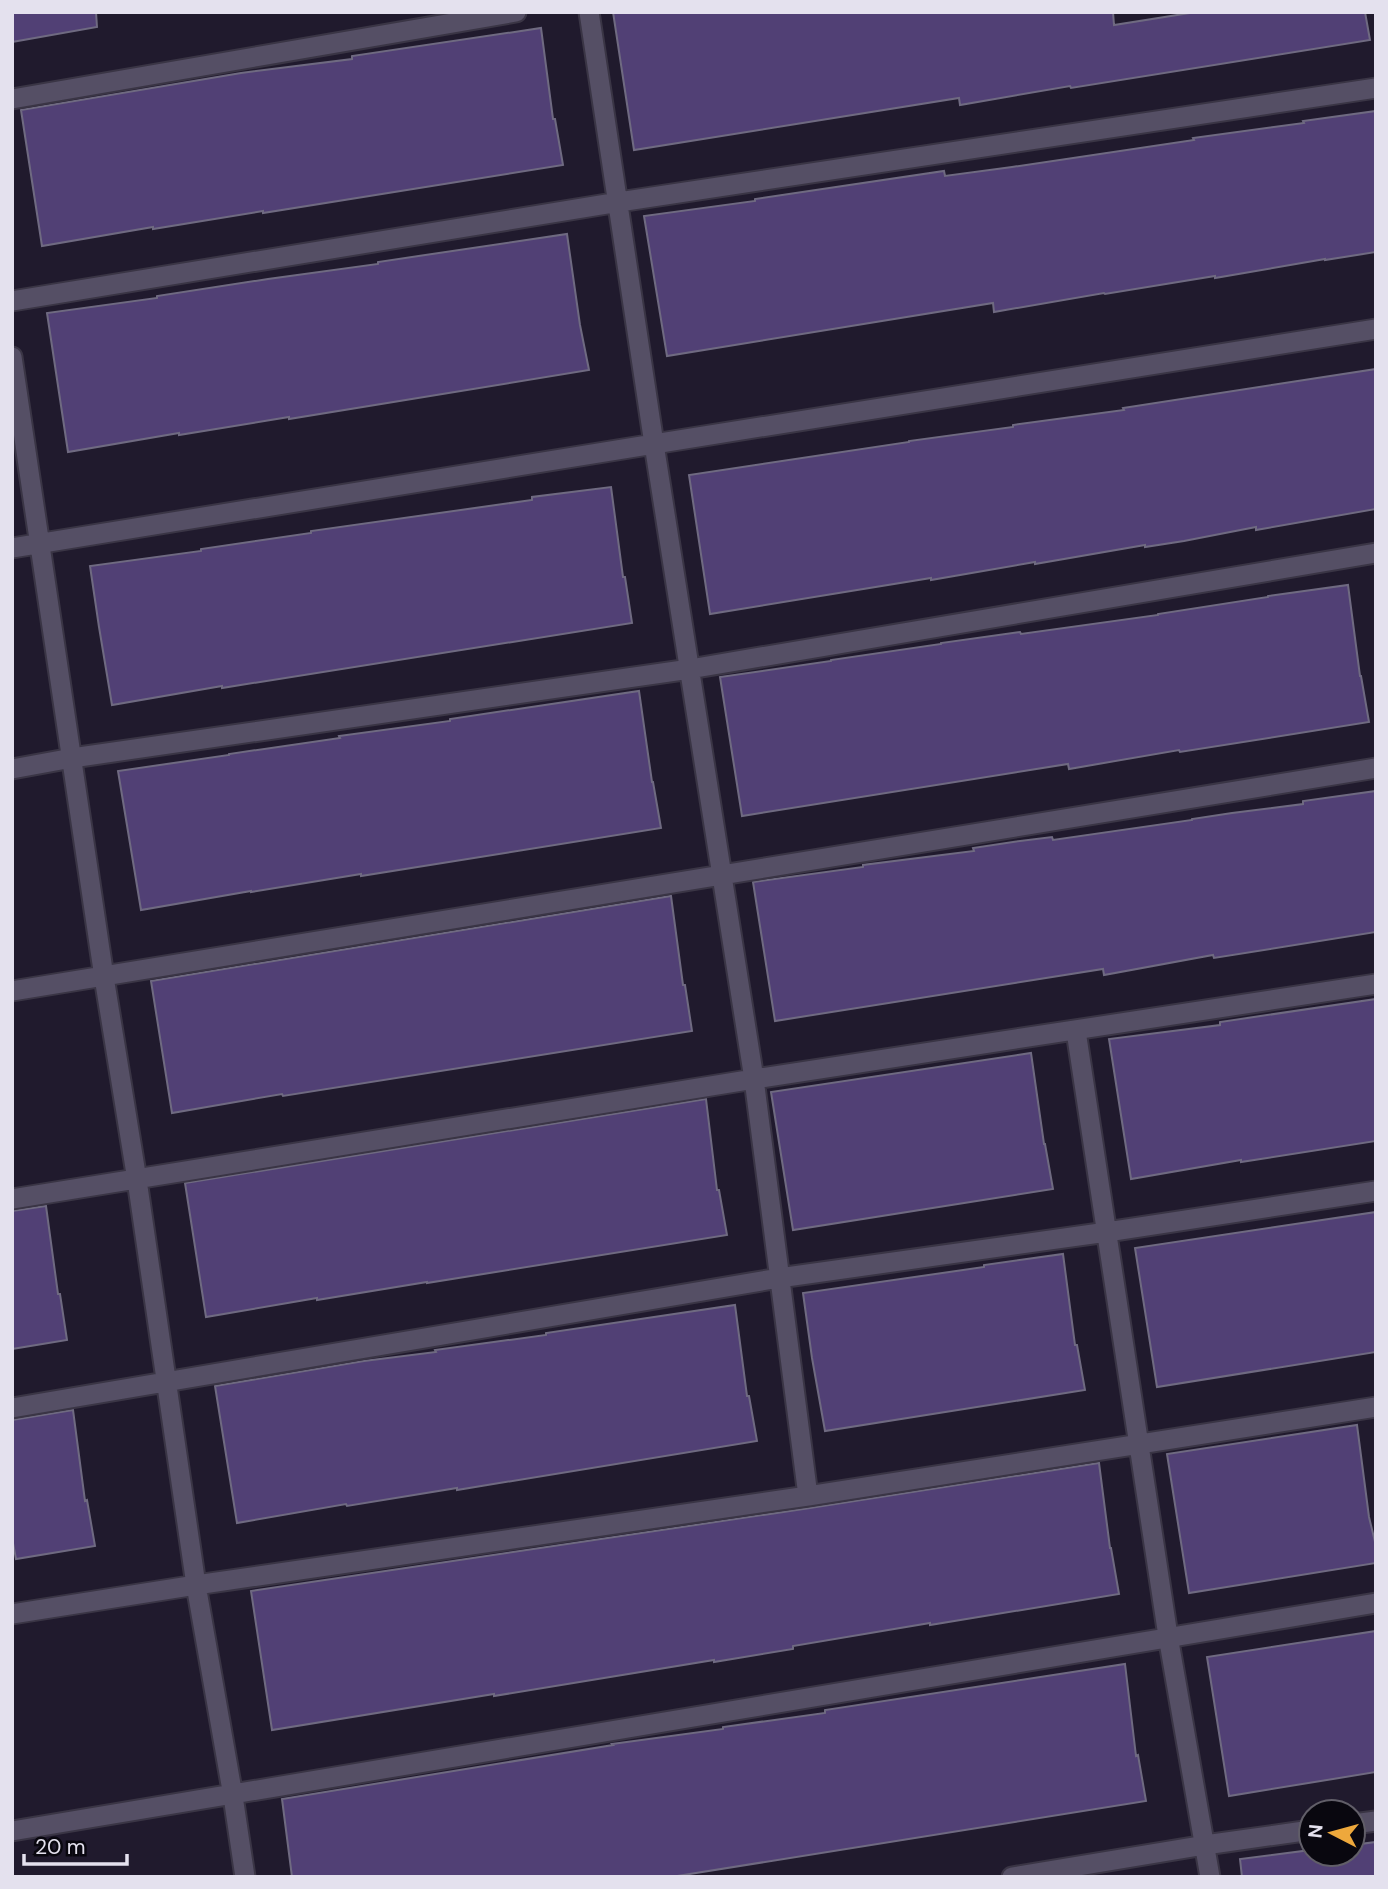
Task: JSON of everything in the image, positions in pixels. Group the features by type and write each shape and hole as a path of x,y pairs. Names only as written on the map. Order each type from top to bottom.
{"street":[{"path":"12,99 516,12"},
{"path":"589,12 754,1079 808,1496"},
{"path":"12,301 619,202 1376,88"},
{"path":"12,548 1376,329"},
{"path":"12,357 196,1585 245,1877"},
{"path":"12,769 72,758 690,669 1376,553"},
{"path":"12,991 1376,768"},
{"path":"12,1199 754,1079 1376,984"},
{"path":"1076,1031 1168,1636 1210,1877"},
{"path":"12,1408 779,1278 1376,1191"},
{"path":"12,1614 808,1496 1376,1407"},
{"path":"12,1831 1376,1603"},
{"path":"1012,1877 1297,1832"}],"building":[{"path":"12,12 96,12 97,27 12,42"},
{"path":"613,12 1113,12 1114,25 1196,12 1365,12 1370,40 960,105 959,98 634,150"},
{"path":"541,28 553,119 563,165 42,246 21,110 241,73 352,59 352,56"},
{"path":"1376,111 1376,252 994,312 993,303 667,356 644,216 944,171 945,176 1012,167"},
{"path":"567,234 589,370 68,452 47,313"},
{"path":"1376,369 1376,509 710,614 689,475"},
{"path":"611,487 632,623 112,705 90,566"},
{"path":"1348,585 1369,722 1069,769 1068,764 742,816 720,677 941,643 1158,615"},
{"path":"639,691 661,828 141,910 118,771"},
{"path":"1376,791 1376,932 1214,958 1213,955 1104,975 1103,969 775,1021 753,882 974,851 973,848 1013,842 1052,837 1053,840 1303,804 1303,801"},
{"path":"671,896 692,1031 172,1113 151,981"},
{"path":"1376,999 1376,1141 1131,1179 1109,1039 1220,1025 1220,1022"},
{"path":"1031,1053 1053,1189 793,1230 771,1092"},
{"path":"706,1099 717,1190 727,1235 206,1317 185,1183"},
{"path":"46,1206 67,1340 12,1349 12,1211"},
{"path":"1376,1212 1376,1352 1157,1387 1135,1248"},
{"path":"1063,1254 1075,1345 1085,1390 825,1431 803,1293"},
{"path":"735,1305 747,1396 757,1441 237,1523 215,1386"},
{"path":"73,1410 85,1501 87,1500 95,1546 16,1559 12,1538 12,1420"},
{"path":"1357,1425 1369,1517 1376,1546 1376,1563 1189,1593 1167,1454"},
{"path":"1099,1463 1119,1594 793,1646 793,1649 714,1662 272,1730 251,1591"},
{"path":"1376,1631 1376,1772 1229,1796 1207,1657"},
{"path":"1125,1664 1136,1756 1138,1755 1146,1801 671,1877 292,1877 282,1799 612,1744 723,1729 825,1713 825,1710"},
{"path":"1376,1842 1376,1877 1242,1877 1240,1859 1297,1852 1297,1868 1367,1868 1367,1843"}]}
